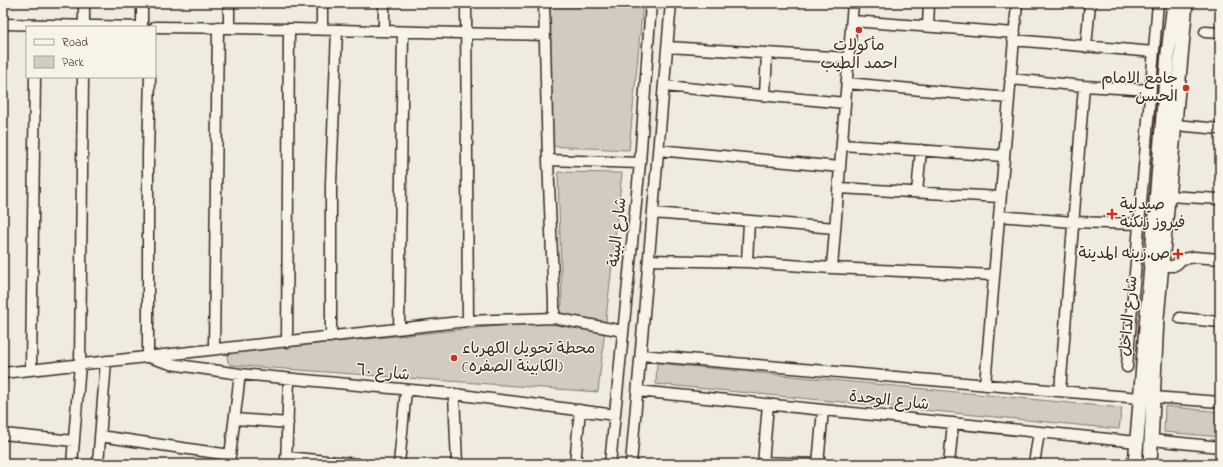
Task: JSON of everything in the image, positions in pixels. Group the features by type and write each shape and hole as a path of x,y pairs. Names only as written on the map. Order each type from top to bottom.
{"main road":[{"name":"شارع الداخل","path":"1135,464 1137,442 1146,397 1156,264 1168,54 1174,3"},
{"name":"شارع الداخل","path":"1156,264 1168,196 1186,3"},
{"name":"شارع الداخل","path":"1146,397 1152,440 1150,464"}],"street":[{"path":"3,24 84,26 84,3"},
{"path":"141,26 142,3"},
{"path":"229,3 229,27"},
{"path":"322,3 322,30"},
{"path":"384,3 384,31"},
{"path":"466,3 468,321"},
{"path":"544,3 554,318"},
{"name":"شارع البيئة","path":"610,464 640,163 651,3"},
{"name":"شارع البيئة","path":"631,464 671,3"},
{"path":"832,268 853,3"},
{"path":"928,26 929,3"},
{"path":"984,385 1017,3"},
{"path":"1086,47 1090,3"},
{"path":"1127,367 1158,3"},
{"path":"852,21 928,26 1086,47 1154,52"},
{"path":"156,27 229,27 289,30 544,34"},
{"path":"214,349 218,28"},
{"path":"287,342 289,30"},
{"path":"331,337 332,183 337,30"},
{"path":"399,329 403,32"},
{"path":"1205,32 1220,33"},
{"path":"668,47 849,58"},
{"path":"765,95 767,53"},
{"path":"31,369 35,78"},
{"path":"72,464 80,364 83,78"},
{"path":"148,357 148,154 150,78"},
{"path":"1010,79 1084,86 1151,90"},
{"path":"847,83 1008,98"},
{"path":"664,86 845,103"},
{"path":"1060,391 1084,86"},
{"path":"1175,126 1220,129"},
{"path":"842,145 1004,156"},
{"path":"658,150 840,167"},
{"path":"917,192 920,150"},
{"path":"548,160 640,163"},
{"path":"839,188 1000,197"},
{"path":"1168,196 1220,199"},
{"path":"653,213 835,228"},
{"path":"999,216 1073,222 1139,224"},
{"path":"747,262 749,221"},
{"path":"1136,262 1172,266 1182,259 1194,257 1220,259"},
{"path":"649,260 747,262 832,268 994,275"},
{"path":"3,373 468,321 554,318 623,331"},
{"path":"1180,318 1220,322"},
{"name":"شارع الوحدة","path":"641,355 984,385 1220,402"},
{"name":"شارع ٦٠","path":"148,357 171,364 240,374 454,394 615,415"},
{"path":"98,464 106,361"},
{"path":"100,436 230,459 240,374"},
{"path":"289,379 286,461 358,464"},
{"path":"399,464 406,390"},
{"name":"شارع الوحدة","path":"638,390 1137,442"},
{"path":"454,394 457,464"},
{"path":"768,404 763,463 815,464"},
{"path":"575,464 580,410"},
{"path":"818,464 822,410"},
{"path":"235,419 288,423"},
{"path":"949,464 953,423"},
{"path":"1034,464 1039,432"},
{"path":"3,434 74,441"},
{"path":"1152,440 1220,447"}],"green space":[{"path":"545,3 643,3 629,150 547,146"},
{"path":"558,172 622,173 598,392 231,365 228,362 227,355 229,352 548,321 556,314 562,304"},
{"path":"657,363 1122,408 1119,429 656,384"},
{"path":"1165,406 1220,412 1220,437 1164,432"}],"place":[{"name":"مأكولات احمد الطيب","path":"859,30"},
{"name":"جامع الامام الحسن","path":"1186,88"},
{"name":"صيدلية فيروز زنكنة","path":"1112,214"},
{"name":"ص.زينه المدينة","path":"1178,254"},
{"name":"محطة تحويل الكهرباء (الكابينة الصفره)","path":"454,358"}]}
